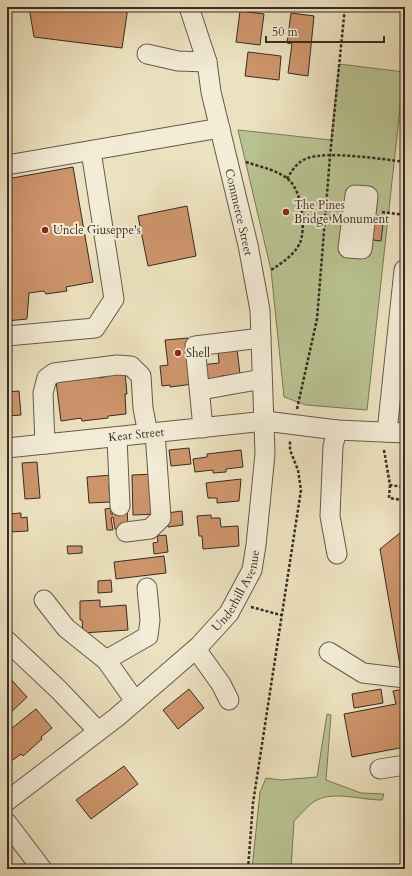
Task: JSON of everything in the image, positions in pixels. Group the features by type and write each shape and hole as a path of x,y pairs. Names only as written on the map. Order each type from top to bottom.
{"street":[{"name":"Commerce Street","path":"189,7 207,62 211,92 248,245 260,310 265,421"},
{"path":"147,54 178,61 207,62"},
{"path":"7,165 220,128"},
{"path":"7,336 95,328 114,299 91,151"},
{"path":"265,421 392,438 404,270"},
{"path":"203,428 195,346 261,338"},
{"path":"45,444 43,393 47,378 54,374 117,365 131,366 141,376 143,408 152,434 161,518 150,529 126,532"},
{"path":"200,390 262,379"},
{"name":"Kear Street","path":"7,448 117,438 265,421"},
{"name":"Underhill Avenue","path":"7,802 135,701 196,649 229,613 252,570 265,454 265,421"},
{"path":"337,430 334,446 330,516 337,554"},
{"path":"117,438 120,506"},
{"path":"106,660 148,636 150,620 147,588"},
{"path":"44,600 66,628 106,660 135,701"},
{"path":"7,641 59,690 98,731"},
{"path":"196,649 221,684 229,700"},
{"path":"329,652 363,673 405,678"},
{"path":"380,769 405,765"},
{"path":"7,823 42,869"}],"path":[{"path":"287,179 296,164 313,157 350,157 405,162"},
{"path":"246,162 275,172 287,179 291,182 299,198 303,216 300,242 289,258 271,270"},
{"path":"394,214 405,215"},
{"path":"392,438 389,498 402,500"},
{"path":"390,485 403,487 402,500 405,504"},
{"path":"251,607 282,615"}],"green space":[{"path":"339,64 404,72 367,410 306,405 284,397 271,270 238,130 331,140"},
{"path":"327,714 331,715 326,780 361,793 384,794 382,800 332,796 317,800 294,821 291,869 252,869 260,792 266,778 281,780 317,777"}],"building":[{"path":"29,7 128,7 122,48 34,37"},
{"path":"240,11 264,14 260,45 236,42"},
{"path":"291,13 314,16 308,76 288,73 292,44 287,43"},
{"path":"248,52 281,56 279,80 245,76"},
{"name":"Uncle Giuseppe's","path":"73,167 93,282 66,287 67,291 46,294 44,291 29,293 27,319 7,321 7,179"},
{"path":"187,206 196,256 148,266 138,216"},
{"path":"369,215 384,216 381,241 366,239"},
{"name":"Shell","path":"188,338 193,384 170,387 170,385 162,386 160,366 168,365 165,340"},
{"path":"237,349 240,374 221,376 222,384 203,386 201,365 219,363 218,351"},
{"path":"125,373 127,394 125,394 126,414 82,421 81,418 61,421 56,381 72,379 79,380 79,378 99,376 99,378 105,377 104,375"},
{"path":"19,391 21,415 7,416 7,392"},
{"path":"189,448 191,464 171,466 169,450"},
{"path":"241,450 243,467 226,469 226,472 213,473 213,470 195,472 193,459 207,457 207,454"},
{"path":"37,462 40,498 25,499 22,463"},
{"path":"154,474 157,514 133,515 132,475"},
{"path":"112,475 113,485 109,485 110,502 89,503 87,477"},
{"path":"241,479 239,501 217,503 217,498 208,498 206,483"},
{"path":"111,508 111,514 113,514 113,509 127,508 128,527 115,529 113,517 111,518 113,530 107,530 105,509"},
{"path":"182,511 183,525 168,527 167,513"},
{"path":"21,513 21,518 27,517 28,531 9,532 8,514"},
{"path":"211,515 211,518 220,518 221,527 238,526 239,546 203,549 202,536 199,536 197,516"},
{"path":"405,529 405,670 401,671 380,549"},
{"path":"166,535 168,552 154,554 153,543 158,542 157,536"},
{"path":"67,546 82,546 82,553 68,554"},
{"path":"164,556 166,573 116,579 114,562"},
{"path":"111,580 112,592 98,593 98,581"},
{"path":"100,600 100,607 126,605 128,630 83,633 82,620 80,620 80,601"},
{"path":"7,675 27,697 7,716"},
{"path":"189,689 204,708 178,729 163,710"},
{"path":"381,689 383,703 354,708 352,694"},
{"path":"405,689 405,747 352,757 344,714 396,704 393,691"},
{"path":"36,709 52,728 23,756 21,754 10,762 7,758 7,732"},
{"path":"124,766 138,784 91,819 76,800"}],"place":[{"name":"The Pines Bridge Monument","path":"286,212"},
{"name":"Uncle Giuseppe's","path":"45,230"},
{"name":"Shell","path":"178,353"}]}
